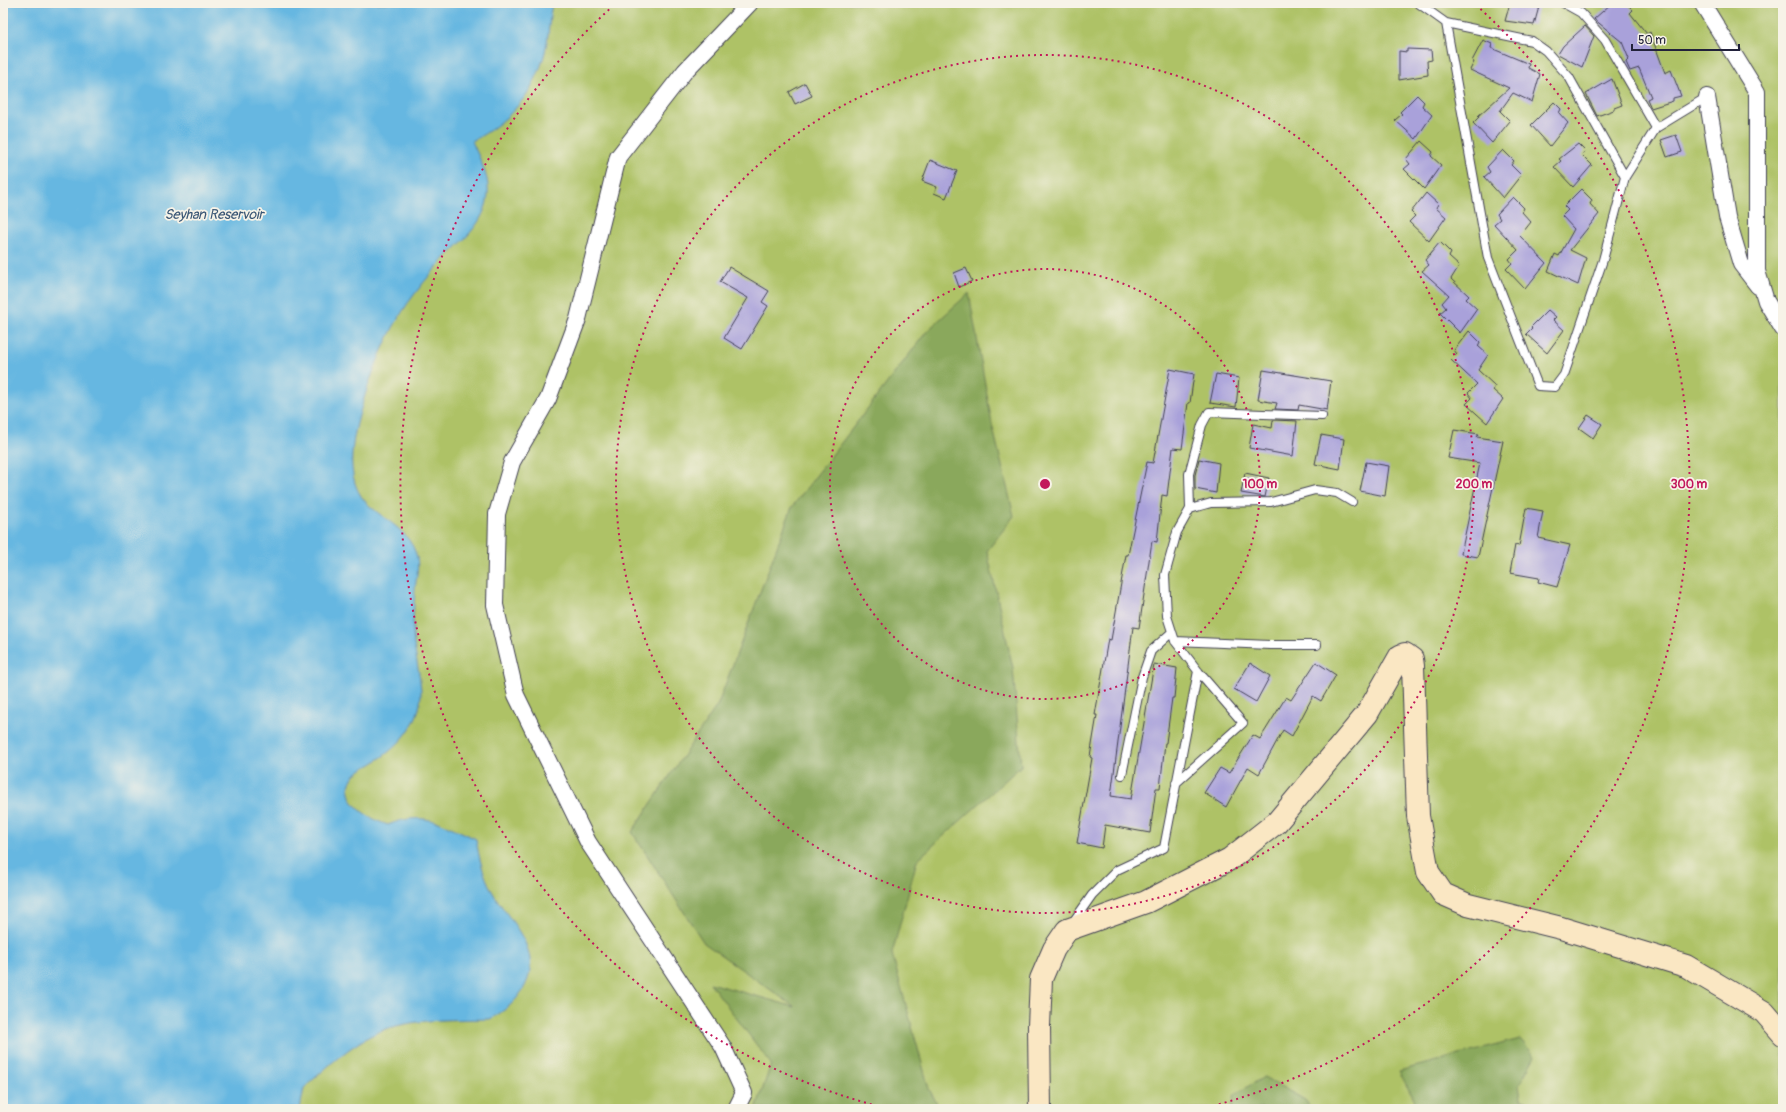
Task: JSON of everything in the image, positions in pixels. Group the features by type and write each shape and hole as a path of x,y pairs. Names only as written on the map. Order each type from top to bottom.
{"street":[{"path":"736,1109 744,1093 723,1046 588,842 516,695 495,605 497,514 512,462 548,399 578,319 618,157 685,71 750,3"},
{"path":"1702,3 1757,92 1757,271 1766,301 1783,329"},
{"path":"1707,97 1727,217 1741,264 1764,293"},
{"path":"1040,1109 1039,1026 1041,979 1054,949 1067,930 1146,902 1230,859 1277,822 1367,714 1400,656 1405,654 1412,659 1413,666 1418,816 1428,872 1443,894 1468,905 1561,928 1686,966 1764,1012 1783,1034"}],"lane":[{"path":"1418,3 1446,23 1532,41 1546,51 1569,78 1625,177"},
{"path":"1563,3 1581,13 1605,40 1656,128"},
{"path":"1446,23 1488,258 1538,386 1555,388 1564,375 1603,260 1625,177 1656,128 1707,97"},
{"path":"1176,782 1243,723 1198,671 1175,641 1168,616 1165,575 1177,532 1190,509 1189,474 1202,425 1209,412 1322,416"},
{"path":"1190,509 1211,503 1271,502 1315,490 1337,493 1352,502"},
{"path":"1122,775 1142,677 1151,651 1172,632"},
{"path":"1175,641 1270,645 1317,645"},
{"path":"1067,930 1092,895 1117,870 1164,848 1198,671"}],"green space":[{"path":"3,3 1783,3 1783,1109 3,1109"},
{"path":"969,293 992,424 1014,516 987,551 1013,668 1021,766 917,860 892,954 929,1089 940,1109 756,1109 771,1064 710,983 795,1007 704,943 632,832 718,704 792,507 927,331"},
{"path":"1520,1039 1535,1056 1519,1085 1521,1099 1540,1109 1419,1109 1399,1071"},
{"path":"1264,1077 1305,1100 1312,1109 1231,1109 1235,1094"}],"water":[{"name":"Seyhan Reservoir","path":"3,3 552,3 545,52 535,81 519,105 509,115 498,125 472,141 487,179 487,203 483,214 463,241 446,257 420,287 393,327 380,354 365,395 357,423 352,454 352,469 355,484 362,497 372,508 403,533 413,546 416,554 418,567 413,617 413,634 421,690 418,712 408,731 394,748 353,777 349,786 349,794 352,801 365,814 388,825 412,819 423,819 454,828 476,839 478,853 489,885 522,936 527,948 530,960 530,973 525,986 514,1001 501,1013 490,1019 437,1020 398,1025 363,1040 342,1054 304,1088 300,1109 3,1109"}],"building":[{"path":"1510,3 1540,3 1534,25 1505,21"},
{"path":"1612,3 1626,3 1633,10 1630,13 1647,34 1650,32 1665,73 1671,70 1681,96 1673,98 1673,101 1651,108 1647,99 1651,97 1639,68 1630,71 1626,62 1629,59 1622,42 1594,19"},
{"path":"1585,26 1594,36 1582,67 1558,54 1563,46"},
{"path":"1483,40 1492,44 1491,48 1529,64 1528,68 1540,74 1532,102 1513,93 1500,111 1510,121 1492,143 1473,123 1479,117 1478,116 1509,88 1470,70 1474,62 1472,61"},
{"path":"1407,49 1431,50 1432,60 1427,61 1428,75 1399,80 1399,51 1407,52"},
{"path":"1612,79 1622,105 1614,108 1614,110 1597,116 1586,94"},
{"path":"805,83 812,96 795,104 789,92"},
{"path":"1417,95 1424,102 1422,106 1432,115 1416,139 1395,120 1402,114 1400,112"},
{"path":"1554,102 1561,109 1559,113 1568,123 1550,146 1531,125"},
{"path":"1676,135 1682,152 1667,157 1661,140"},
{"path":"1421,141 1433,152 1431,156 1441,165 1424,189 1404,169 1410,164 1406,159"},
{"path":"1578,144 1585,151 1582,155 1592,165 1573,187 1554,167 1561,161 1559,159"},
{"path":"1503,150 1514,161 1511,165 1521,175 1503,198 1484,177 1490,172 1487,167"},
{"path":"930,160 957,171 946,198 934,193 937,187 922,181"},
{"path":"1581,189 1592,200 1590,204 1599,214 1570,250 1586,258 1578,285 1548,271 1555,254 1559,256 1574,229 1562,216 1568,210 1564,206"},
{"path":"1426,193 1438,204 1436,208 1446,217 1429,241 1409,222 1415,216 1411,212"},
{"path":"1513,197 1524,208 1522,212 1531,222 1520,236 1546,263 1525,289 1506,269 1512,263 1509,259 1518,250 1494,224 1500,219 1497,214"},
{"path":"1440,242 1451,253 1449,257 1459,266 1451,279 1469,296 1466,299 1477,309 1460,333 1440,313 1446,308 1442,303 1449,295 1422,271 1429,265 1425,260"},
{"path":"729,267 769,291 762,302 768,306 742,349 724,338 748,298 720,282"},
{"path":"966,268 972,281 959,287 954,273"},
{"path":"1548,310 1556,317 1553,320 1564,330 1547,353 1526,334"},
{"path":"1469,331 1480,342 1478,346 1488,355 1478,370 1495,386 1493,390 1503,399 1487,423 1466,404 1472,398 1468,393 1477,384 1451,360 1457,354 1454,350"},
{"path":"1170,369 1194,374 1190,403 1188,403 1182,449 1173,448 1167,496 1162,495 1157,542 1152,541 1139,628 1133,627 1111,796 1131,799 1154,664 1177,668 1174,698 1172,698 1165,743 1160,788 1156,788 1150,833 1105,825 1102,848 1077,843 1092,758 1090,757 1097,715 1095,715 1108,639 1111,640 1126,555 1128,555 1147,462 1153,463"},
{"path":"1263,370 1331,381 1327,410 1299,405 1298,410 1275,409 1277,403 1258,400"},
{"path":"1216,374 1239,378 1236,407 1210,403"},
{"path":"1588,415 1602,424 1593,438 1579,428"},
{"path":"1273,420 1297,421 1293,456 1249,448 1253,424 1272,428"},
{"path":"1454,430 1479,434 1477,437 1503,441 1478,557 1461,554 1480,463 1448,458"},
{"path":"1321,435 1344,439 1340,469 1315,464"},
{"path":"1199,459 1219,463 1216,493 1195,489 1195,475"},
{"path":"1366,462 1389,466 1385,496 1360,491"},
{"path":"1245,473 1269,478 1265,497 1241,493"},
{"path":"1526,508 1543,511 1538,538 1570,545 1557,587 1538,582 1539,578 1510,573 1515,545 1519,546"},
{"path":"1316,662 1336,675 1321,701 1313,696 1292,736 1283,730 1259,774 1248,767 1226,807 1204,793 1220,768 1229,773 1253,735 1260,739 1286,697 1291,700"},
{"path":"1250,663 1270,676 1256,702 1234,689"}]}
